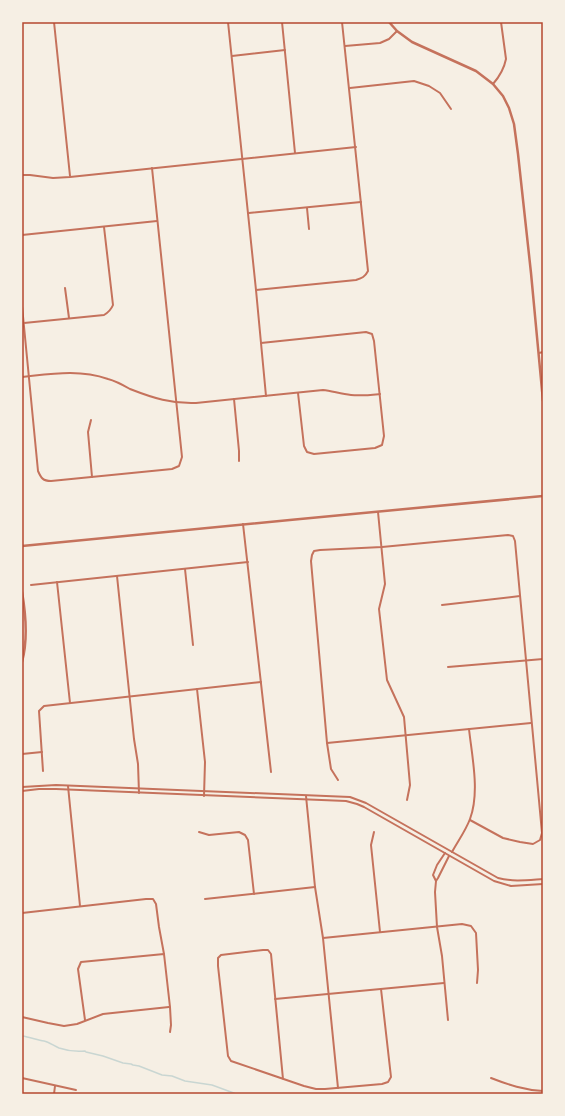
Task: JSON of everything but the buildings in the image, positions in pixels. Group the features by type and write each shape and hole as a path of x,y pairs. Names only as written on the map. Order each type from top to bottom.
{"street":[{"path":"54,22 70,176"},
{"path":"228,22 266,396"},
{"path":"282,22 295,153"},
{"path":"256,290 356,280 366,275 368,271 342,22"},
{"path":"390,22 397,31 412,42 476,71 493,84 503,96 509,108 514,124 531,273 543,401"},
{"path":"493,84 500,76 505,66 506,59 501,22"},
{"path":"345,46 380,43 389,39 397,31"},
{"path":"232,56 285,50"},
{"path":"350,88 414,81 429,86 440,93 451,109"},
{"path":"22,175 53,178 356,147"},
{"path":"22,306 38,471 40,476 46,481 51,481 172,469 179,466 182,457 152,168"},
{"path":"248,213 361,202"},
{"path":"307,207 309,229"},
{"path":"22,235 157,221"},
{"path":"24,323 104,315 109,313 112,309 112,305 104,226"},
{"path":"65,288 69,318"},
{"path":"261,343 366,332 372,334 384,436 382,445 375,448 322,454 307,452 304,446 298,392"},
{"path":"538,346 543,345"},
{"path":"538,353 543,352"},
{"path":"22,377 69,373 86,374 108,379 156,399 176,403 190,403 322,390 355,395 380,394"},
{"path":"234,399 239,461"},
{"path":"91,420 88,432 92,477"},
{"path":"22,546 543,496"},
{"path":"378,512 385,584 380,608 387,680 404,717 410,785 407,800"},
{"path":"243,524 271,772"},
{"path":"338,780 332,769 327,743 311,561 314,551 382,547 508,535 513,536 515,541 542,833 540,840 533,844 520,842 503,838 470,820"},
{"path":"31,585 248,562"},
{"path":"185,569 193,645"},
{"path":"117,576 129,697 138,764 139,793"},
{"path":"57,582 70,703"},
{"path":"22,592 25,612 25,638 22,662"},
{"path":"442,605 520,596"},
{"path":"448,667 543,659"},
{"path":"43,771 39,712 44,706 261,682"},
{"path":"197,689 205,762 204,796"},
{"path":"327,743 532,723"},
{"path":"448,1020 437,927 435,892 436,881 470,820 474,803 474,783 469,729"},
{"path":"22,754 42,752"},
{"path":"22,787 42,785 306,796 343,796 358,799 498,878 521,881 543,879"},
{"path":"68,786 80,906"},
{"path":"22,791 39,789 346,801 357,804 494,881 511,886 543,884"},
{"path":"306,796 315,888 323,938 338,1088"},
{"path":"199,832 209,835 239,832 245,835 248,840 254,894"},
{"path":"374,832 371,845 380,932"},
{"path":"436,881 433,874 445,853"},
{"path":"205,899 315,888"},
{"path":"22,913 153,899 156,904 164,954 170,1006 170,1032"},
{"path":"323,938 462,924 471,926 476,932 478,970 477,983"},
{"path":"283,1079 271,954 268,950 263,950 221,955 218,958 218,966 228,1056 231,1061 283,1079 304,1086 316,1089 382,1084 388,1082 391,1076 381,989"},
{"path":"85,1020 78,969 81,962 164,954"},
{"path":"275,999 444,983"},
{"path":"22,997 22,1005"},
{"path":"22,1016 48,1024 64,1026 77,1024 104,1014 170,1006"},
{"path":"22,1078 76,1090"},
{"path":"492,1078 518,1088 543,1091"},
{"path":"54,1094 55,1086"}],"waterway":[{"path":"22,1036 46,1042 66,1050 85,1051 185,1081 212,1085 236,1094"}]}
